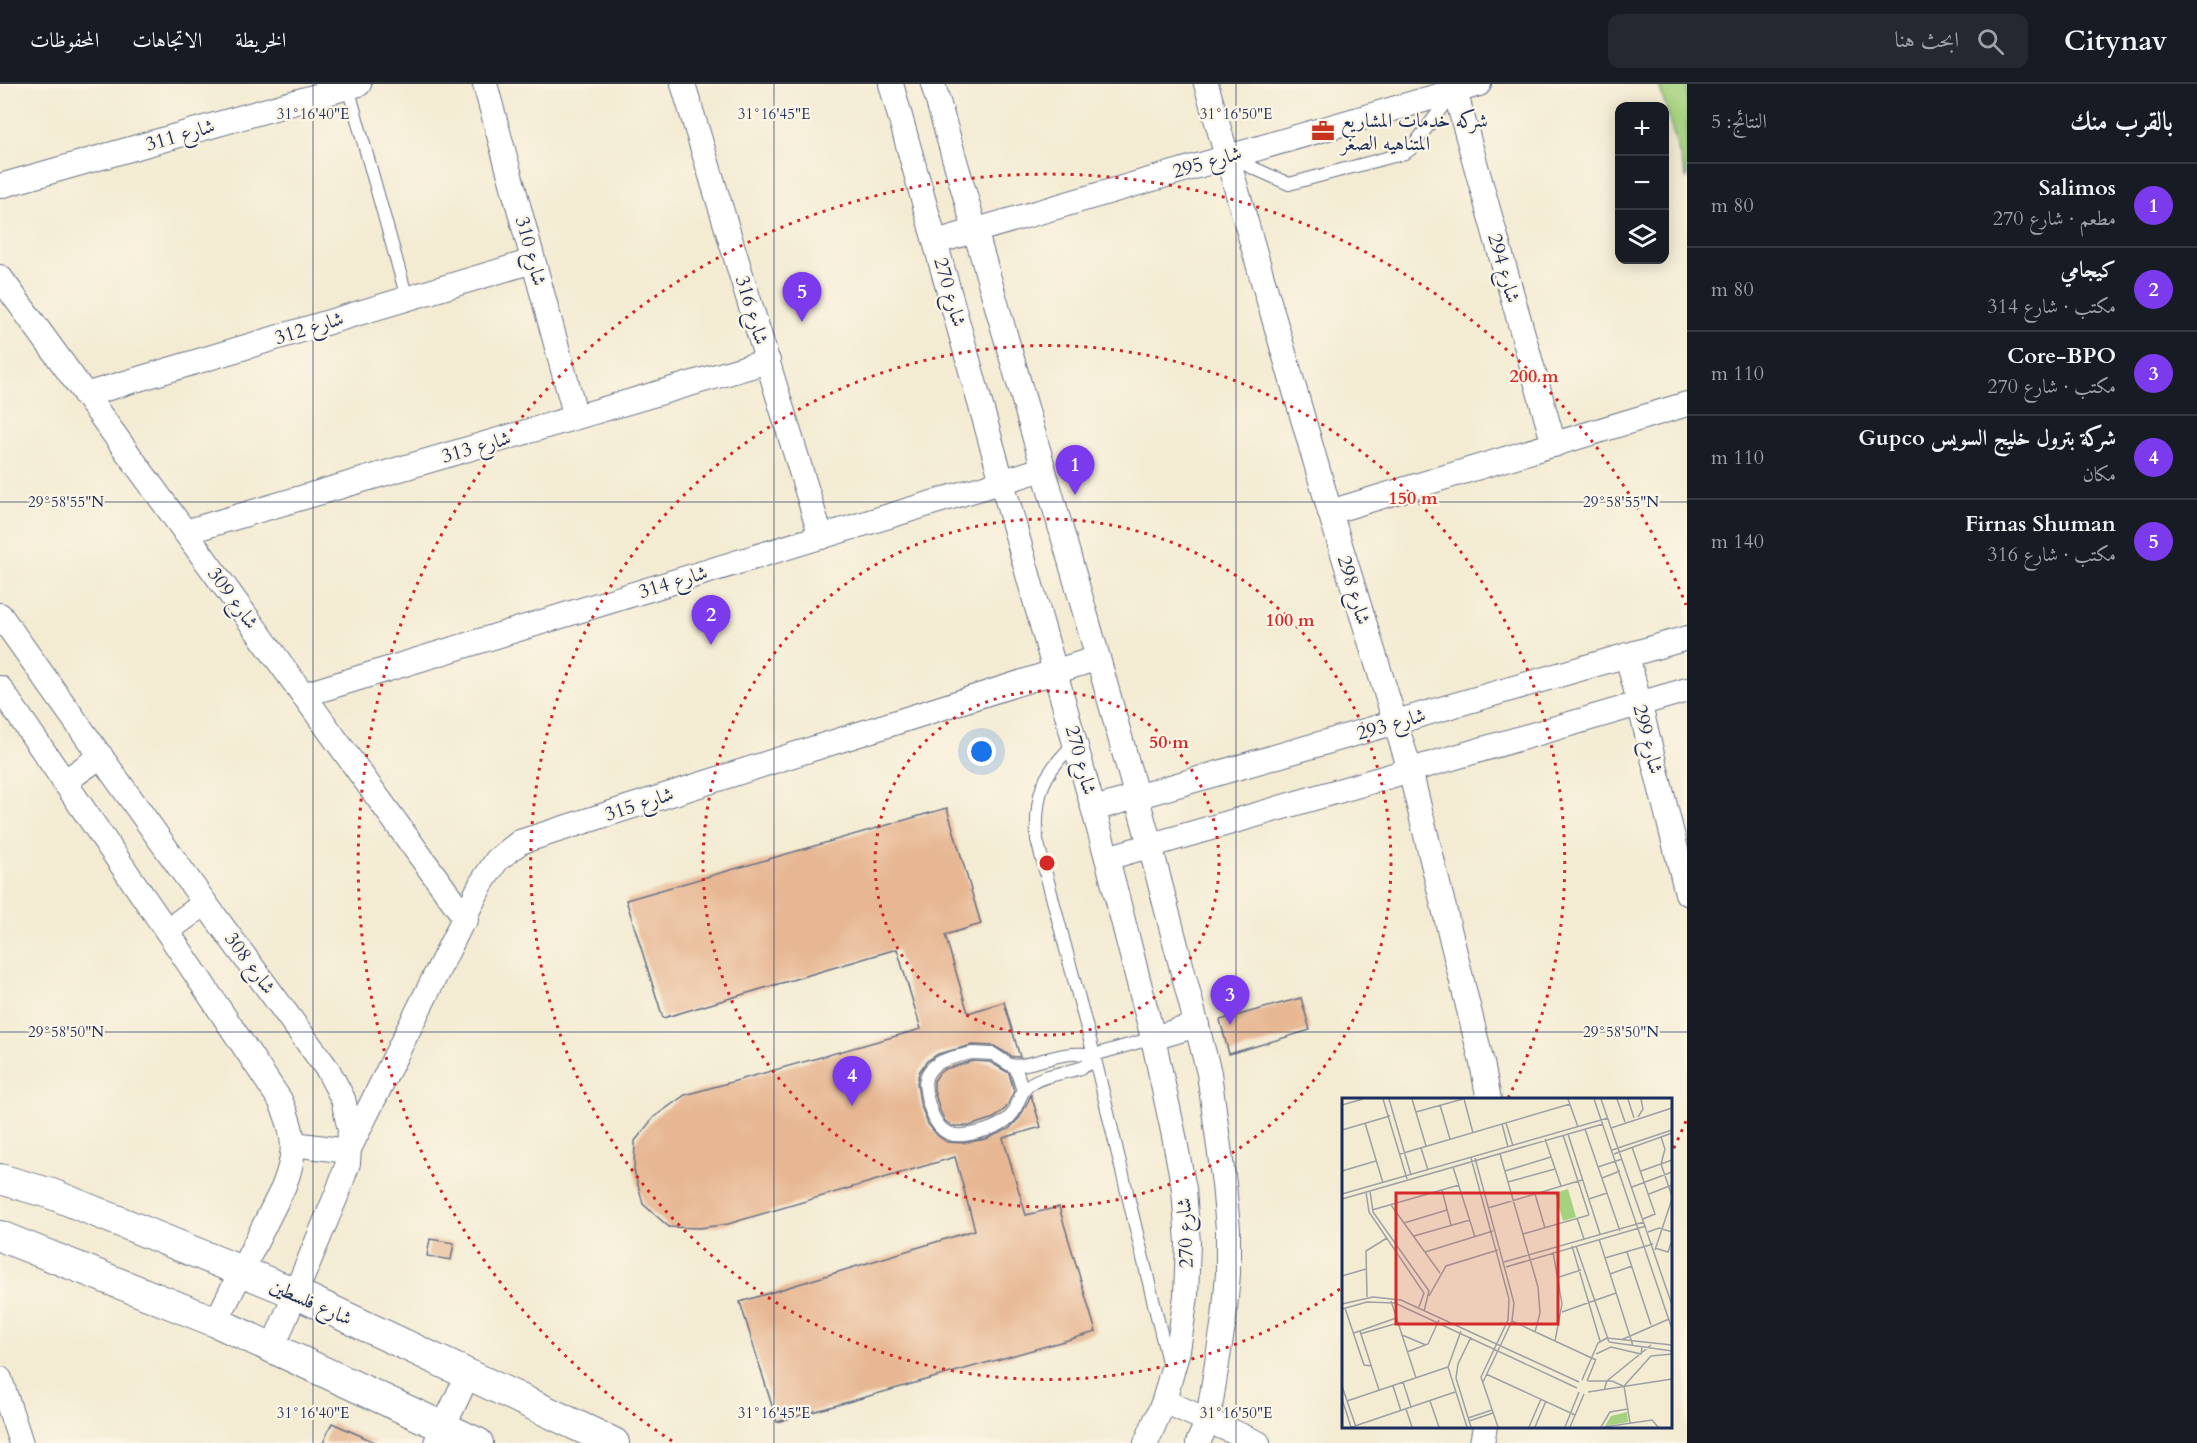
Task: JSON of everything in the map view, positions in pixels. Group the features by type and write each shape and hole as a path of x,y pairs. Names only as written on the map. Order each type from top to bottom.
{"street":[{"name":"شارع 310","path":"485,84 576,417"},
{"name":"شارع 316","path":"684,84 821,537"},
{"name":"شارع 270","path":"891,84 1057,671 1107,858 1153,1038 1184,1189 1188,1243 1186,1296 1178,1350 1164,1401 1146,1443"},
{"name":"شارع 270","path":"933,84 1137,797 1209,1073 1218,1125 1228,1229 1228,1274 1224,1319 1208,1420 1198,1443"},
{"name":"شارع 298","path":"1206,84 1330,512 1410,770 1489,1098"},
{"name":"شارع 295","path":"936,242 1479,84"},
{"name":"شارع 311","path":"0,186 353,86"},
{"name":"شارع 294","path":"1455,91 1554,445"},
{"name":"شارع 312","path":"85,394 533,261"},
{"name":"شارع 309","path":"0,278 466,919"},
{"name":"شارع 313","path":"185,532 768,361"},
{"path":"1330,512 1687,404"},
{"name":"شارع 314","path":"303,695 1043,469"},
{"name":"شارع 308","path":"2,622 328,1070 343,1099 350,1130 348,1163 273,1347"},
{"name":"شارع 293","path":"1094,809 1687,638"},
{"name":"شارع 299","path":"1627,655 1687,893"},
{"name":"شارع 315","path":"348,1151 466,919 481,884 497,860 520,842 1098,658"},
{"path":"0,688 167,931 280,1100 290,1121 294,1144 291,1167 283,1188 216,1322"},
{"path":"1107,858 1687,690"},
{"path":"64,782 101,756"},
{"path":"167,931 205,903"},
{"path":"1153,1038 1197,1025"},
{"path":"294,1144 348,1151"},
{"name":"شارع فلسطين","path":"0,1179 52,1194 295,1293 615,1443"},
{"path":"0,1236 30,1246 273,1347 440,1435 478,1443"},
{"path":"440,1435 468,1374"},
{"path":"1,1386 13,1438"},
{"path":"1164,1401 1258,1443"},
{"path":"1482,1443 1485,1428"}],"lane":[{"path":"353,86 407,298"},
{"path":"1227,156 1289,184 1405,153 1411,149 1455,91"},
{"path":"1076,742 1056,762 1042,786 1036,812 1037,840 1094,1055 1171,1375"},
{"path":"1094,1055 1087,1065 1037,1081 1023,1091 1012,1114 1002,1124 957,1135 944,1130 933,1120 924,1086 927,1073 936,1064 979,1052 999,1057 1004,1062 1015,1066 1057,1054 1094,1055 1153,1038"},
{"path":"1015,1066 1023,1091"}],"green space":[{"path":"1659,84 1687,84 1687,180 1669,118 1669,102 1664,102"}],"building":[{"path":"947,808 981,924 945,935 968,1013 1004,1002 1020,1057 1013,1057 994,1046 972,1045 938,1054 927,1061 919,1072 917,1083 920,1103 928,1124 938,1136 947,1142 964,1143 986,1139 1009,1129 1020,1117 1031,1095 1041,1127 1003,1138 1026,1215 1059,1207 1096,1332 777,1422 740,1302 975,1230 955,1157 728,1224 700,1228 669,1227 643,1204 634,1170 635,1141 654,1117 685,1095 921,1029 897,949 663,1018 626,900"},
{"path":"1301,998 1310,1030 1229,1054 1220,1020"},
{"path":"973,1061 990,1062 1009,1073 1014,1091 1006,1108 994,1118 969,1126 952,1126 945,1121 940,1111 934,1081 945,1069"},
{"path":"430,1239 454,1243 451,1260 427,1256"},
{"path":"332,1423 377,1443 323,1443"}],"place":[{"name":"شركه خدمات المشاريع المتناهيه الصغر","path":"1323,131"},
{"name":"Firnas Shuman","path":"802,322"},
{"name":"Salimos","path":"1075,495"},
{"name":"كيجامي","path":"711,645"},
{"name":"Core-BPO","path":"1230,1025"},
{"name":"شركة بترول خليج السويس Gupco","path":"852,1106"}]}
